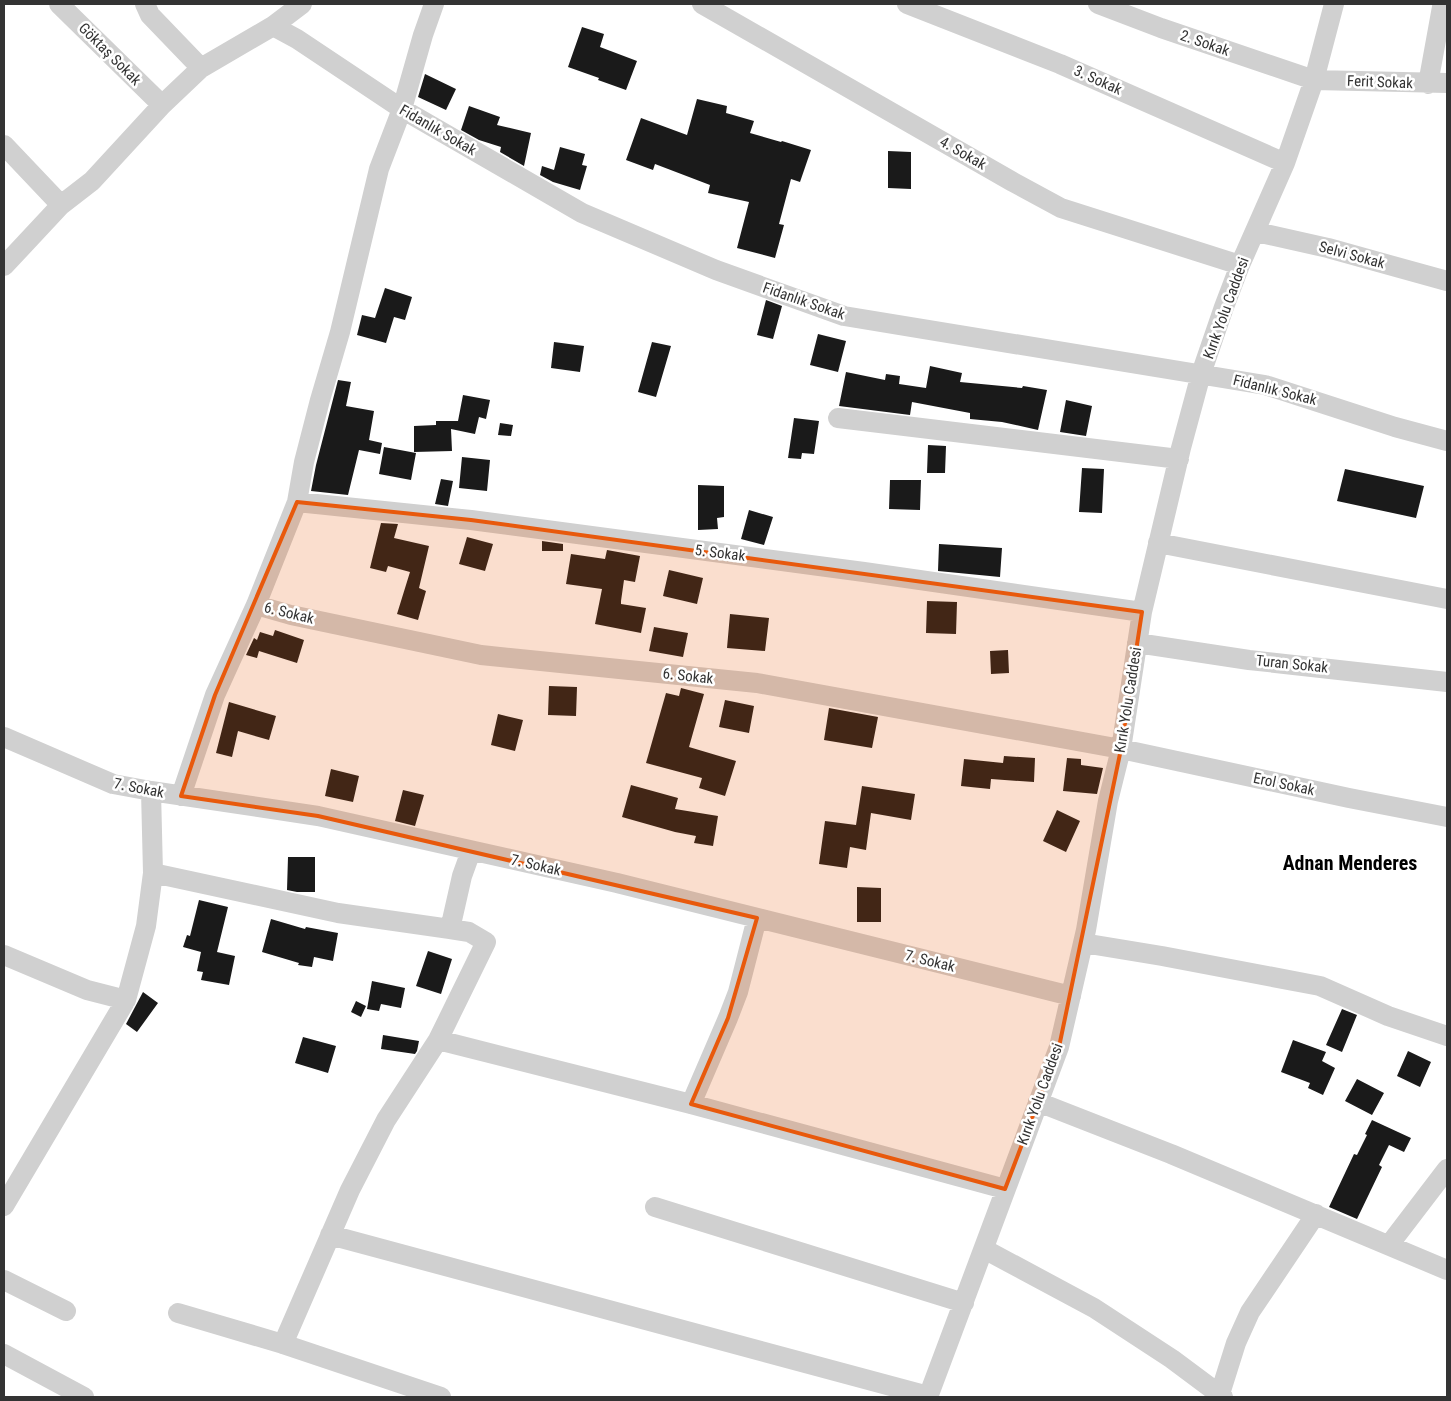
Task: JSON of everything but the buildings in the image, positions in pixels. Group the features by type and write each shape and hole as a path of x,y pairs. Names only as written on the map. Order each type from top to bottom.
{"street":[{"name":"Göktaş Sokak","path":"59,4 162,105"},
{"path":"145,4 150,15 201,68"},
{"path":"4,266 62,205 92,182 162,105 201,68 273,26 302,4"},
{"path":"181,796 215,695 256,605 297,502 318,408 340,332 379,169 402,109 423,34 434,4"},
{"name":"4. Sokak","path":"702,4 1061,208 1240,265"},
{"name":"3. Sokak","path":"907,4 1060,64 1285,164"},
{"name":"2. Sokak","path":"1098,4 1314,80"},
{"name":"Kırık Yolu Caddesi","path":"928,1397 1059,1047 1083,943 1108,801 1121,749 1142,612 1201,374 1240,265 1285,164 1314,80 1334,4"},
{"path":"1438,83 1442,7 1444,4"},
{"name":"Fidanlık Sokak","path":"273,26 297,39 402,109 582,213 716,270 844,316 1265,384 1395,427 1447,441"},
{"name":"Ferit Sokak","path":"1314,80 1438,83"},
{"path":"4,145 62,205"},
{"name":"Selvi Sokak","path":"1256,232 1328,248 1447,281"},
{"path":"838,418 1179,459"},
{"name":"5. Sokak","path":"297,502 471,520 864,572 1142,612"},
{"path":"1158,543 1447,599"},
{"name":"6. Sokak","path":"256,605 291,615 482,655 757,683 1121,749"},
{"name":"Turan Sokak","path":"1137,643 1249,660 1447,682"},
{"name":"7. Sokak","path":"4,737 113,784 318,816 617,883 1071,996"},
{"name":"Erol Sokak","path":"1121,749 1447,817"},
{"path":"7,1194 126,1000 146,926 154,873 151,791"},
{"path":"450,929 462,876 471,851"},
{"path":"154,873 338,913 469,932 486,942 438,1040 386,1120 350,1190 284,1344"},
{"path":"692,1104 738,992 757,918"},
{"path":"1083,943 1320,986 1388,1016 1447,1036"},
{"path":"4,955 87,990 126,1000"},
{"path":"438,1040 692,1104 1005,1189"},
{"path":"1038,1102 1171,1154 1447,1270"},
{"path":"1389,1245 1447,1168"},
{"path":"655,1207 964,1303"},
{"path":"984,1249 1094,1308 1172,1359 1220,1396 1236,1343 1250,1312 1316,1214"},
{"path":"330,1235 928,1397"},
{"path":"4,1280 66,1311"},
{"path":"178,1313 284,1344 441,1397"},
{"path":"4,1354 84,1397"}],"highlighted area":[{"path":"297,502 471,520 1142,612 1121,749 1059,1047 1005,1189 691,1104 728,1018 757,918 318,816 181,796 215,695"}],"district":[{"name":"Adnan Menderes","path":"1350,863"}]}
